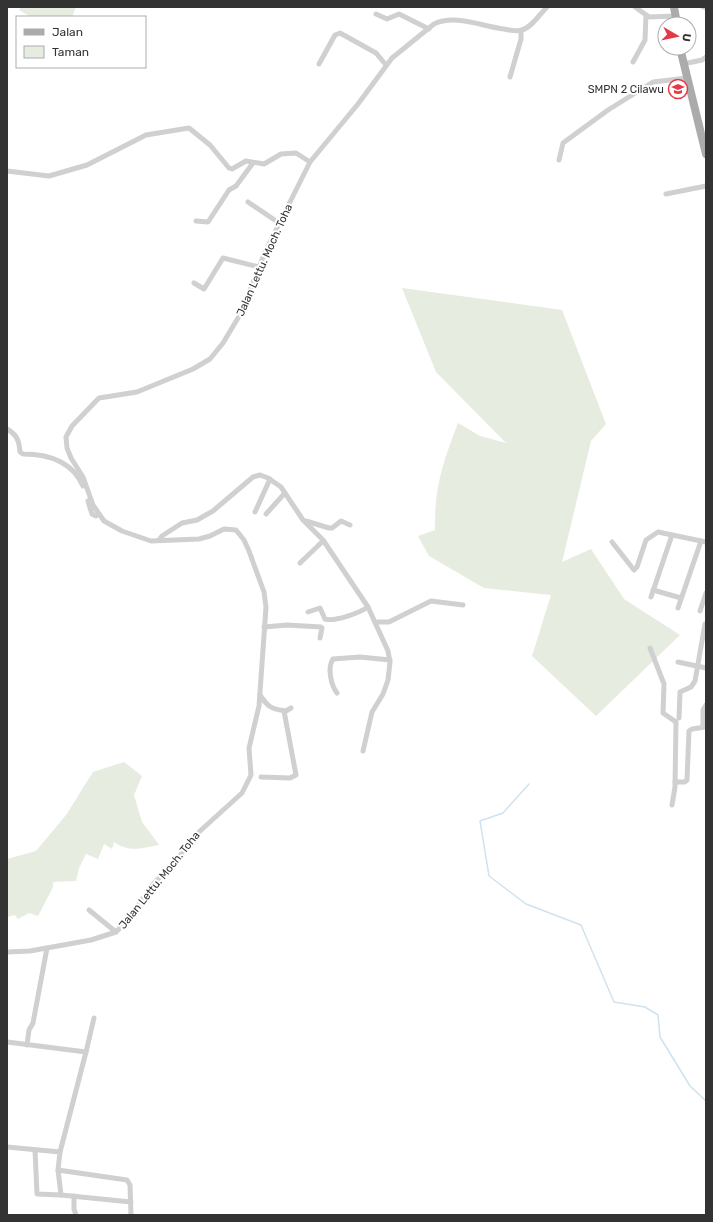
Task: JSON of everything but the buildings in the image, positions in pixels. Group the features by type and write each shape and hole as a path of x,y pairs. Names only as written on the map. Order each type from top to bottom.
{"main road":[{"path":"682,56 706,154"}],"street":[{"path":"510,77 521,39 521,30 530,25 547,7"},
{"path":"635,7 646,15 657,17"},
{"path":"376,14 387,19 399,14 428,29"},
{"path":"633,62 645,40 646,15"},
{"name":"Jalan Lettu. Moch. Toha","path":"7,952 21,953 101,938 116,932 130,917 154,883 177,861 189,841 210,821 235,801 248,783 251,775 249,753 250,739 260,695 264,627 264,592 249,551 238,531 232,528 224,529 210,536 198,539 159,540 141,539 122,532 109,525 98,514 93,505 83,477 69,453 66,437 72,426 99,398 120,396 137,392 193,369 210,359 223,343 241,313 259,267 279,223 310,162 358,104 392,58 434,24 448,19 501,29 521,30"},
{"path":"319,64 335,35 340,33 376,53 386,65"},
{"path":"683,64 702,60 706,57"},
{"path":"559,160 563,143 608,110 653,82 687,78"},
{"path":"7,171 49,176 87,165 146,135 184,128 192,130 207,142 229,168 232,169 244,162 264,164 281,154 296,153 310,162"},
{"path":"196,221 208,222 227,192 236,186 253,163"},
{"path":"666,194 706,186"},
{"path":"248,202 279,223"},
{"path":"194,283 204,289 223,258 259,267"},
{"path":"7,429 15,434 18,439 20,452 23,454 38,454 66,464 80,480 92,514 96,516 98,514"},
{"path":"159,540 162,536 182,523 197,520 213,511 252,477 260,476 269,481 283,494 321,543 375,622 390,660 386,688 372,712 363,751"},
{"path":"255,512 269,481"},
{"path":"266,514 283,494"},
{"path":"305,521 329,528 332,528 340,521 350,525"},
{"path":"612,542 634,570 637,567 648,538 658,532 703,542 678,608"},
{"path":"651,598 672,535"},
{"path":"300,563 321,543"},
{"path":"653,590 681,598"},
{"path":"700,611 706,593"},
{"path":"375,622 390,622 431,601 463,605"},
{"path":"308,612 320,608 325,618 328,620 356,614 365,609"},
{"path":"679,718 680,692 694,684 705,624"},
{"path":"264,627 287,625 321,627 320,638"},
{"path":"650,648 664,684 663,713 676,722 675,782 672,805"},
{"path":"337,693 331,678 330,665 332,659 360,657 390,660"},
{"path":"678,662 706,668"},
{"path":"260,695 268,706 284,711 289,711 291,708"},
{"path":"675,782 685,782 687,780 689,731 704,727 703,710 706,705"},
{"path":"261,777 290,778 296,775 284,711"},
{"path":"89,910 116,932"},
{"path":"27,1045 28,1033 33,1023 47,948"},
{"path":"61,1194 58,1170 60,1152 94,1018"},
{"path":"7,1042 86,1052"},
{"path":"7,1147 60,1152"},
{"path":"35,1150 37,1194 61,1194 131,1202"},
{"path":"58,1170 126,1180 130,1185 130,1215"},
{"path":"74,1196 74,1209 76,1215"}],"green space":[{"path":"21,7 76,7 72,16 29,16 19,10"},
{"path":"402,288 562,310 606,424 591,441 562,562 591,549 624,599 680,635 596,716 532,656 551,595 484,588 429,556 418,536 435,530 436,501 440,475 458,423 480,436 506,443 436,372"},
{"path":"124,762 142,776 134,795 142,822 159,845 131,849 125,848 114,842 112,849 104,844 98,859 86,854 79,868 76,881 53,882 53,887 38,916 29,913 18,919 15,915 7,917 7,859 36,851 66,815 93,772"}],"waterway":[{"path":"529,784 503,813 480,821 489,876 526,904 581,925 614,1002 645,1007 658,1015 660,1037 690,1086 706,1101"}],"place":[{"name":"SMPN 2 Cilawu","path":"678,89"}]}
